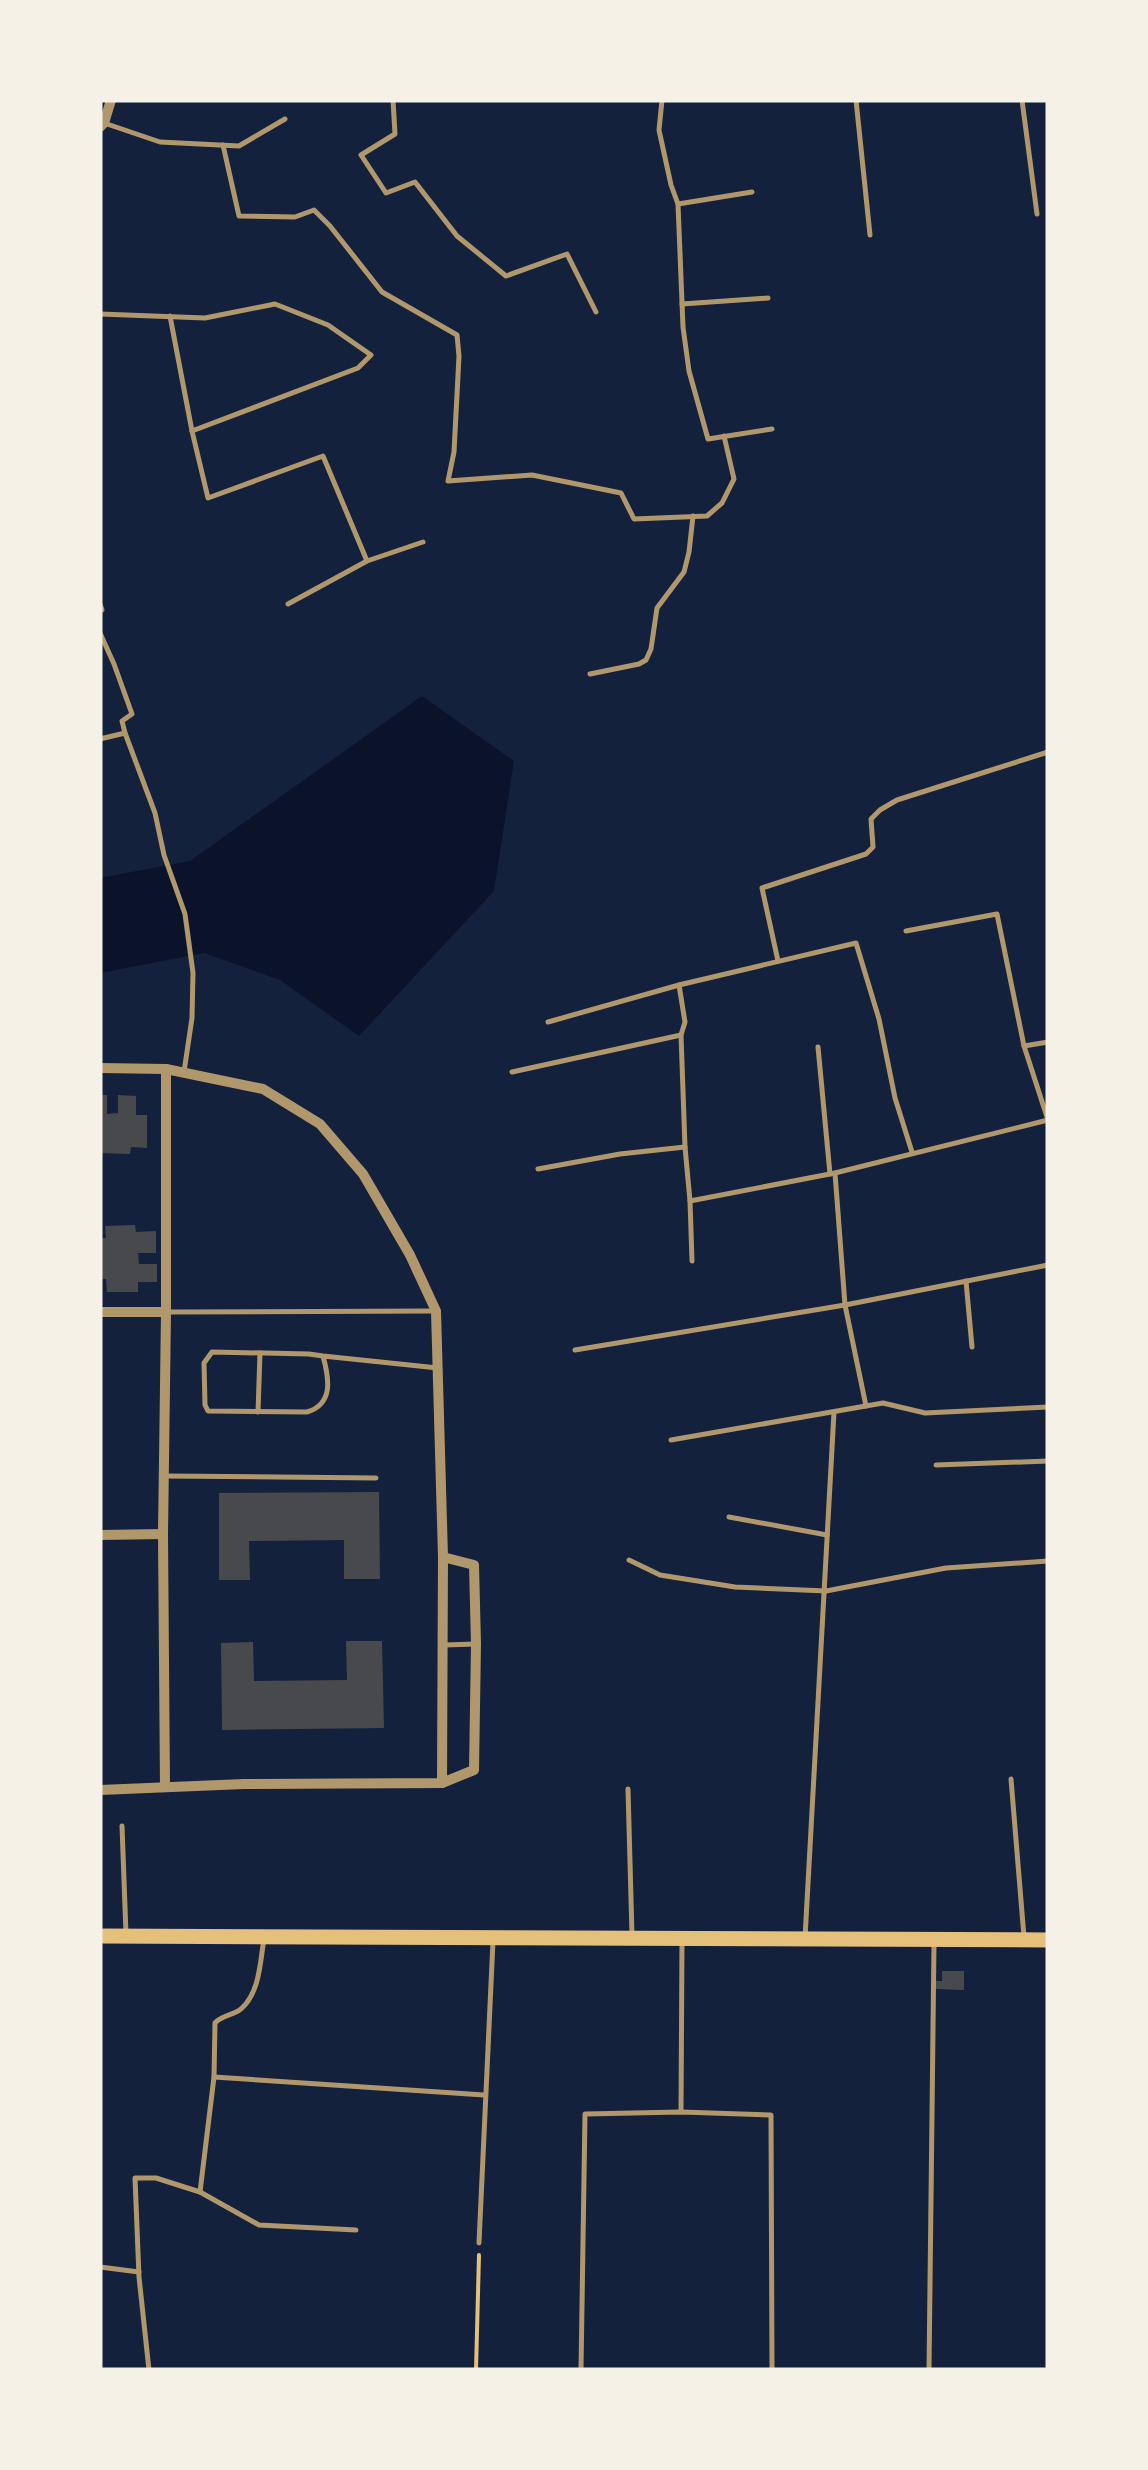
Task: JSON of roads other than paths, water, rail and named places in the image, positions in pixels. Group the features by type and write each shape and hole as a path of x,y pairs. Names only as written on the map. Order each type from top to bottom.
{"main road":[{"path":"100,1936 1048,1940"}],"street":[{"path":"102,125 111,100"},
{"path":"100,1068 166,1069 263,1090 320,1124 363,1174 410,1255 436,1310 443,1557 442,1783"},
{"path":"165,1787 166,1069"},
{"path":"100,1312 166,1312"},
{"path":"100,1534 163,1534"},
{"path":"100,1790 244,1784 442,1783 474,1770 474,1566 443,1557"}],"lane":[{"path":"393,100 396,134 361,156 386,193 416,182 457,236 506,276 567,254 596,312"},
{"path":"662,100 660,130 678,204 689,371 702,426 708,439 772,429"},
{"path":"856,100 870,234"},
{"path":"1022,100 1037,214"},
{"path":"102,125 160,142 239,146 285,119"},
{"path":"223,144 240,216 296,218 314,210 382,292 457,335 460,356 454,452 448,482 532,475 620,494 634,519 707,516 722,503 734,479 724,436"},
{"path":"678,204 752,192"},
{"path":"682,304 768,298"},
{"path":"100,314 205,318 275,304 328,325 371,356 358,368 192,431"},
{"path":"170,316 208,498 323,456 368,561"},
{"path":"590,674 646,660 652,649 657,608 684,572 692,516"},
{"path":"288,604 368,561 423,542"},
{"path":"100,633 132,714 122,720 125,733 155,813 164,856 185,914 193,973 192,1018 184,1072"},
{"path":"100,738 125,733"},
{"path":"778,960 762,888 866,854 873,847 871,819 898,800 1048,752"},
{"path":"690,1201 832,1173 1048,1120 1024,1046 997,914 906,931"},
{"path":"548,1022 680,985 856,943 880,1019 895,1098 912,1152"},
{"path":"680,985 692,1261"},
{"path":"512,1072 681,1034"},
{"path":"1024,1046 1048,1042"},
{"path":"818,1046 845,1305 866,1406"},
{"path":"538,1169 685,1147"},
{"path":"575,1350 845,1305 1048,1265"},
{"path":"966,1281 972,1346"},
{"path":"166,1312 436,1310"},
{"path":"323,1356 328,1393 318,1409 208,1411 204,1363 212,1352 323,1356 438,1368"},
{"path":"258,1412 260,1354"},
{"path":"672,1440 883,1404 925,1413 1048,1406"},
{"path":"805,1939 834,1412"},
{"path":"936,1465 1048,1461"},
{"path":"164,1476 376,1478"},
{"path":"729,1518 827,1535"},
{"path":"628,1560 660,1575 735,1587 826,1591 946,1568 1048,1561"},
{"path":"443,1644 476,1644"},
{"path":"1011,1779 1024,1940"},
{"path":"628,1790 632,1938"},
{"path":"122,1826 126,1937"},
{"path":"200,2192 214,2077 215,2023 222,2016 239,2012 254,1993 264,1937"},
{"path":"681,2112 682,1938"},
{"path":"479,2243 493,1939"},
{"path":"929,2370 934,1941"},
{"path":"214,2077 484,2094"},
{"path":"581,2370 584,2114 681,2112 772,2116 772,2370"},
{"path":"149,2370 135,2178 156,2178 200,2192 259,2225 356,2230"},
{"path":"100,2267 139,2272"}],"water":[{"path":"422,696 514,761 494,891 359,1036 280,980 204,953 100,973 100,878 190,861"}]}
